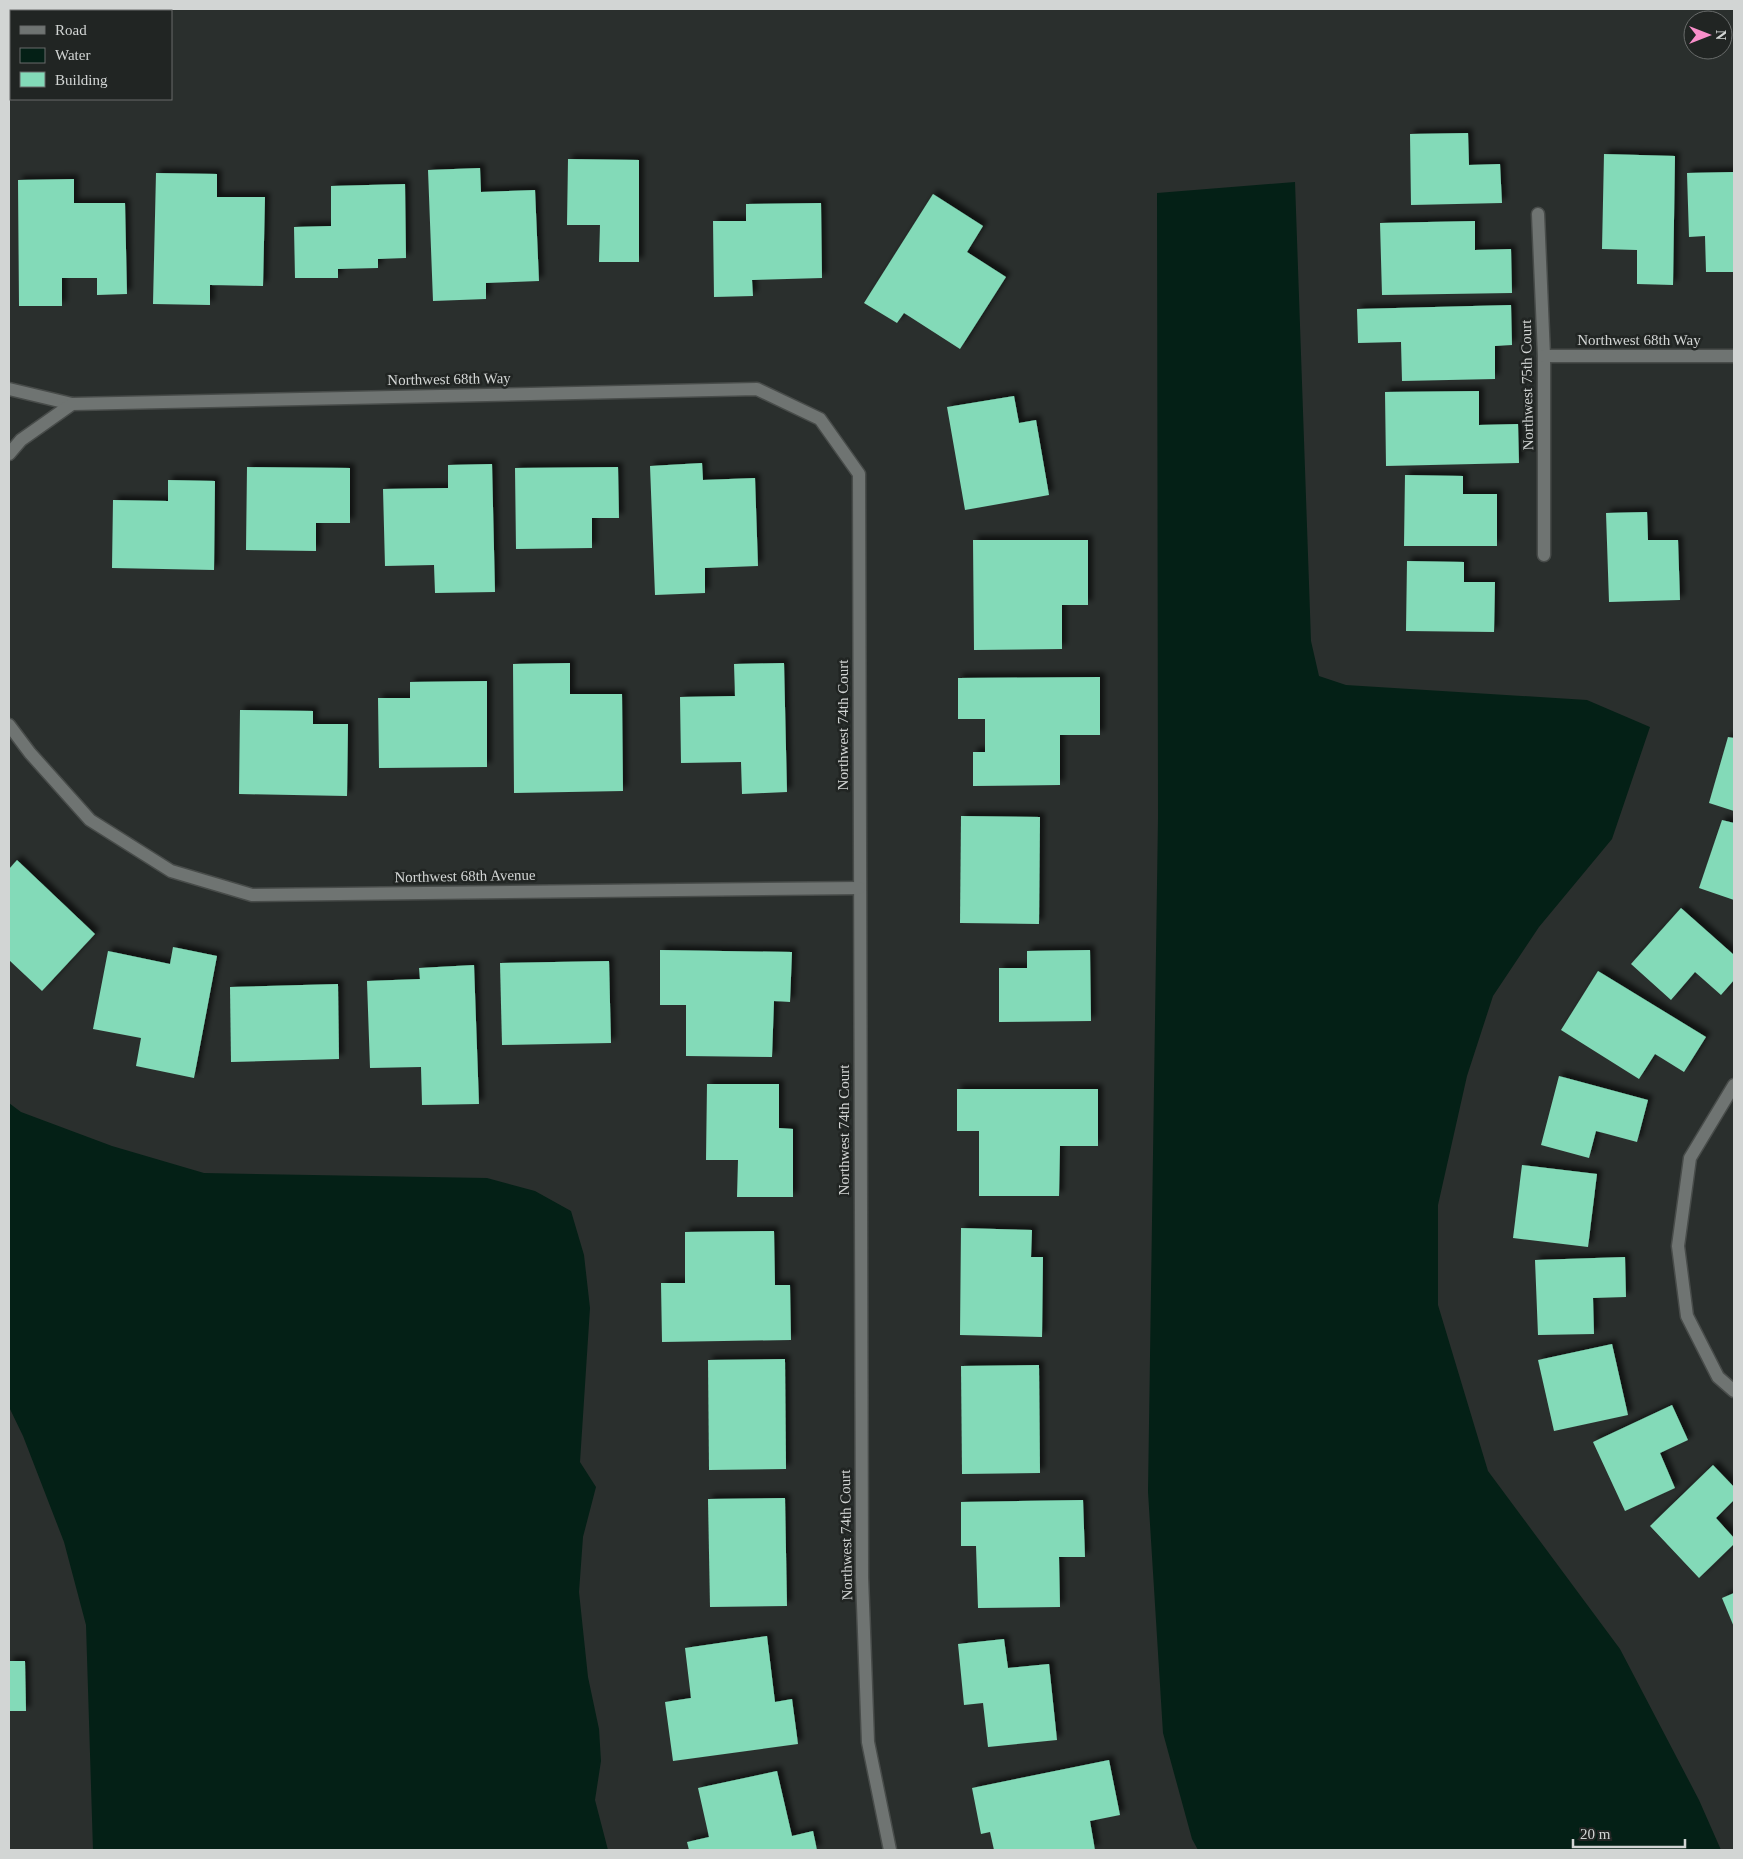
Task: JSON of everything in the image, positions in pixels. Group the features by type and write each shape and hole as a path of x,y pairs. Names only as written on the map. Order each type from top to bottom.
{"street":[{"name":"Northwest 75th Court","path":"1538,214 1544,356 1544,555"},
{"name":"Northwest 68th Way","path":"1544,356 1734,356"},
{"name":"Northwest 68th Way","path":"9,389 72,404 757,389 820,419"},
{"path":"9,454 21,440 72,404"},
{"name":"Northwest 74th Court","path":"820,419 859,474 863,1606 868,1742 890,1850"},
{"name":"Northwest 68th Avenue","path":"9,725 30,753 90,820 171,870 252,895 859,888"},
{"path":"1734,1085 1690,1158 1678,1246 1687,1316 1718,1377 1734,1391"}],"water":[{"path":"1295,182 1311,641 1319,676 1346,685 1587,700 1650,727 1612,839 1539,927 1493,996 1467,1076 1438,1205 1438,1305 1488,1471 1620,1649 1699,1800 1721,1850 1198,1850 1192,1839 1163,1733 1148,1492 1158,817 1157,193"},
{"path":"9,1103 21,1112 112,1146 204,1173 487,1178 535,1191 571,1211 584,1255 590,1308 580,1462 596,1487 583,1537 579,1592 588,1677 599,1729 601,1761 595,1800 608,1850 93,1850 86,1625 64,1542 23,1436 9,1407"}],"building":[{"path":"1468,133 1469,165 1500,164 1502,203 1411,205 1410,134"},
{"path":"1604,154 1675,156 1673,285 1637,284 1637,250 1602,249"},
{"path":"568,159 639,160 639,262 599,262 600,225 567,225"},
{"path":"480,168 481,192 535,190 539,281 486,283 486,299 433,301 428,170"},
{"path":"1734,172 1734,272 1706,272 1705,236 1689,237 1687,173"},
{"path":"156,173 217,174 217,197 265,197 263,286 210,285 210,305 153,304"},
{"path":"74,179 74,203 125,203 127,294 97,295 97,278 62,278 62,306 19,306 18,180"},
{"path":"405,184 406,258 378,259 378,268 338,269 338,278 295,278 294,227 331,226 331,186"},
{"path":"933,194 983,226 967,252 1006,277 960,349 904,313 897,323 864,303"},
{"path":"821,203 822,278 752,280 753,296 714,297 713,221 746,221 746,204"},
{"path":"1475,221 1475,250 1511,249 1512,293 1382,295 1380,223"},
{"path":"1511,305 1512,345 1495,346 1495,379 1402,381 1401,342 1358,343 1357,309"},
{"path":"1479,391 1479,425 1518,424 1519,463 1386,466 1385,392"},
{"path":"1014,396 1019,423 1036,420 1049,495 965,510 947,407"},
{"path":"702,463 703,480 755,478 758,566 705,568 705,593 655,595 650,466"},
{"path":"492,464 495,592 435,593 434,565 385,566 383,489 448,488 448,465"},
{"path":"247,467 350,468 350,523 316,523 316,551 246,550"},
{"path":"618,467 619,518 592,518 592,548 516,549 515,468"},
{"path":"1405,475 1463,476 1463,494 1497,494 1497,546 1404,546"},
{"path":"168,480 215,481 214,570 112,568 113,500 168,501"},
{"path":"1647,512 1648,540 1678,540 1680,600 1609,602 1606,513"},
{"path":"973,540 1088,540 1088,605 1062,605 1062,649 974,650"},
{"path":"1407,561 1464,562 1464,582 1495,582 1494,632 1406,631"},
{"path":"570,663 570,694 622,694 623,791 514,793 513,664"},
{"path":"784,663 787,792 742,794 741,762 681,763 680,697 735,696 734,664"},
{"path":"1100,677 1100,735 1060,735 1060,785 973,786 973,752 985,752 985,719 958,719 958,678"},
{"path":"487,681 487,767 379,768 378,698 410,698 410,682"},
{"path":"240,710 313,711 313,724 348,724 347,796 239,794"},
{"path":"1728,737 1734,738 1734,811 1709,803"},
{"path":"961,816 1040,817 1039,924 960,923"},
{"path":"1722,820 1734,823 1734,900 1699,888"},
{"path":"17,860 95,934 42,991 9,960 9,869"},
{"path":"1681,908 1734,955 1734,980 1721,995 1695,972 1671,1000 1631,964"},
{"path":"173,947 217,956 194,1078 136,1066 141,1038 93,1029 108,951 170,964"},
{"path":"660,950 792,952 790,1002 774,1001 772,1057 686,1056 686,1005 660,1005"},
{"path":"1090,950 1091,1021 999,1022 999,968 1027,968 1027,951"},
{"path":"609,961 611,1043 502,1045 500,963"},
{"path":"474,965 479,1104 422,1105 421,1067 370,1068 367,981 420,979 419,968"},
{"path":"1598,971 1706,1037 1684,1072 1655,1054 1639,1079 1561,1030"},
{"path":"338,984 339,1059 231,1062 230,987"},
{"path":"1559,1076 1648,1100 1637,1142 1596,1131 1589,1158 1541,1145"},
{"path":"707,1084 779,1084 779,1128 793,1129 793,1197 737,1197 738,1160 706,1160"},
{"path":"957,1089 1098,1089 1098,1146 1060,1146 1059,1196 979,1196 979,1131 957,1131"},
{"path":"1522,1165 1597,1174 1588,1247 1513,1238"},
{"path":"961,1228 1032,1230 1031,1257 1043,1257 1042,1337 960,1335"},
{"path":"774,1231 775,1285 790,1285 791,1340 662,1342 661,1283 685,1283 685,1232"},
{"path":"1625,1257 1626,1297 1593,1298 1594,1334 1538,1335 1535,1260"},
{"path":"1612,1344 1628,1415 1554,1431 1538,1360"},
{"path":"785,1359 786,1469 709,1470 708,1360"},
{"path":"1039,1365 1040,1473 962,1474 961,1366"},
{"path":"1672,1405 1688,1440 1660,1453 1675,1488 1625,1511 1593,1442"},
{"path":"1713,1465 1734,1487 1734,1500 1716,1518 1734,1538 1734,1544 1699,1578 1650,1526"},
{"path":"785,1498 787,1606 710,1607 708,1499"},
{"path":"1083,1500 1085,1557 1059,1557 1060,1607 978,1608 976,1546 961,1546 961,1502"},
{"path":"1734,1593 1734,1627 1722,1598"},
{"path":"767,1636 775,1702 792,1699 798,1744 673,1761 665,1702 691,1698 685,1648"},
{"path":"1004,1639 1008,1668 1049,1664 1057,1740 988,1747 983,1703 964,1705 958,1644"},
{"path":"9,1661 25,1661 26,1711 9,1711"},
{"path":"1109,1760 1120,1815 1090,1821 1095,1850 994,1850 990,1832 981,1834 972,1788"},
{"path":"777,1771 792,1836 813,1831 817,1850 689,1850 687,1842 709,1837 698,1788"}]}
